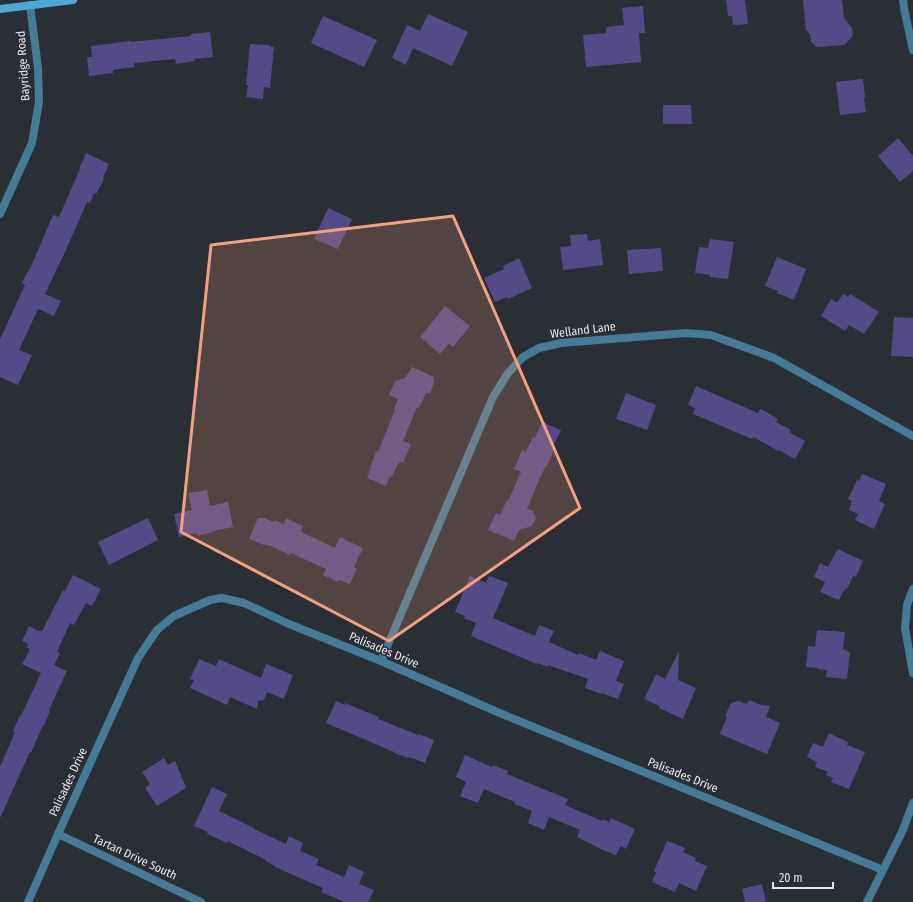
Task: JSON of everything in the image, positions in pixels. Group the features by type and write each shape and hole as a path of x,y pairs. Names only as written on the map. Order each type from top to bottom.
{"street":[{"path":"0,9 74,0"},
{"path":"903,0 913,50"},
{"name":"Bayridge Road","path":"0,214 32,142 39,102 38,68 30,5"},
{"name":"Welland Lane","path":"381,661 493,397 508,373 524,357 538,348 561,343 670,334 686,333 711,335 774,358 913,436"},
{"path":"913,588 907,605 905,628 913,673"},
{"name":"Palisades Drive","path":"28,902 138,658 157,630 174,616 210,600 222,598 244,603 502,714 883,870"},
{"path":"867,902 902,832 913,803"},
{"name":"Tartan Drive South","path":"58,834 201,902"}],"highlighted area":[{"path":"453,216 580,508 389,641 181,532 211,245"}],"building":[{"path":"726,0 745,0 748,24 733,25 732,16 728,16"},
{"path":"803,0 842,0 844,18 852,28 853,35 845,45 817,47 811,42 810,34 806,30"},
{"path":"643,6 645,33 639,33 641,62 586,67 583,35 606,33 606,27 624,25 622,8"},
{"path":"428,14 468,32 452,66 413,48 406,65 392,58 407,25 420,31"},
{"path":"323,16 377,40 364,67 311,43"},
{"path":"210,32 213,57 194,59 195,61 176,64 175,59 134,63 134,67 113,70 113,73 89,76 87,57 92,57 91,46 191,36 191,34"},
{"path":"250,44 269,45 274,47 270,88 264,87 263,99 246,97"},
{"path":"863,79 866,112 840,115 836,82"},
{"path":"663,105 691,105 692,124 663,124"},
{"path":"898,138 913,156 913,171 900,182 878,156"},
{"path":"86,153 109,164 103,178 104,179 96,194 94,193 90,203 87,202 45,294 61,301 54,316 38,309 19,350 32,355 18,385 0,377 0,339 25,285 22,283 30,269 53,215 59,217"},
{"path":"328,208 352,219 338,249 314,239"},
{"path":"587,234 588,241 600,239 603,265 563,270 560,247 571,246 570,235"},
{"path":"710,239 734,242 728,279 710,277 710,275 695,273 699,247 708,248"},
{"path":"661,248 663,271 629,274 627,250"},
{"path":"777,257 806,269 794,300 765,286"},
{"path":"519,258 532,288 508,299 507,297 495,302 484,278 504,269 503,266"},
{"path":"843,294 848,297 850,294 879,312 864,334 849,325 845,331 821,316 831,299 837,303"},
{"path":"445,306 470,326 453,347 449,343 440,354 420,337"},
{"path":"894,317 913,318 913,357 891,356"},
{"path":"412,367 434,377 434,383 430,394 426,393 419,408 417,407 403,441 411,444 403,463 399,462 392,477 390,476 386,486 367,478 376,451 378,452 398,399 389,395 395,381 405,378"},
{"path":"696,386 758,413 761,409 778,419 776,422 791,430 789,432 805,441 795,459 754,437 752,439 693,414 695,408 688,405"},
{"path":"626,393 656,405 647,430 616,419"},
{"path":"542,422 561,430 553,446 555,447 547,466 546,465 527,509 533,511 536,518 532,526 519,530 514,541 488,530 496,513 500,515 507,500 508,501 521,472 514,469 522,450 526,452 533,437 535,438"},
{"path":"862,474 886,484 879,501 885,504 874,529 855,520 858,514 849,510 852,501 848,499 857,480 859,481"},
{"path":"207,490 210,506 228,502 233,527 197,536 197,533 179,537 174,514 192,510 188,493"},
{"path":"148,518 158,540 109,565 98,542"},
{"path":"258,518 265,518 273,522 274,520 284,524 286,518 303,526 301,532 335,548 340,537 363,548 354,567 357,569 350,584 339,580 338,582 323,575 326,569 291,553 290,555 268,545 264,545 249,539"},
{"path":"838,549 863,561 856,577 853,576 847,589 846,588 844,590 839,600 820,592 825,582 814,577 820,563 828,567"},
{"path":"73,575 101,589 92,606 86,603 74,625 70,623 57,652 60,653 54,665 67,671 49,710 50,711 44,726 43,725 0,818 0,767 15,732 13,731 41,673 22,664 30,649 27,648 28,644 22,641 29,626 38,631 42,631 63,590 65,591"},
{"path":"470,576 486,583 489,576 508,583 493,618 535,636 539,625 554,631 549,642 578,655 579,653 596,660 600,651 624,661 616,681 624,684 618,699 585,688 588,679 548,665 548,667 537,664 471,636 476,623 455,612"},
{"path":"817,630 845,632 843,650 850,652 847,679 826,677 827,670 806,667 808,646 815,647"},
{"path":"679,651 678,680 696,688 683,719 644,699 656,674 665,679"},
{"path":"199,659 216,666 219,659 261,678 266,664 293,675 284,699 267,692 264,700 258,701 257,709 230,697 227,705 190,688 194,680 190,679"},
{"path":"749,700 761,705 770,706 766,717 780,723 767,754 720,734 727,717 725,716 731,703 738,701 747,704"},
{"path":"336,701 345,705 345,703 379,717 378,719 434,740 425,763 394,753 326,723"},
{"path":"829,733 848,742 847,745 865,752 849,789 831,782 833,778 826,775 828,772 815,767 817,762 807,757 813,743 823,747"},
{"path":"465,755 492,767 493,765 508,771 507,774 568,799 565,805 602,821 602,819 609,822 611,818 635,829 626,849 621,846 616,855 603,850 577,837 580,830 549,817 544,830 528,823 532,811 484,789 478,803 460,796 466,782 456,777"},
{"path":"164,758 168,765 175,761 186,788 157,806 145,788 150,784 142,772"},
{"path":"212,787 227,794 219,811 286,844 289,836 303,843 300,851 319,859 316,865 344,877 349,865 364,872 359,884 374,890 368,902 344,902 321,892 323,888 275,867 266,860 228,841 227,843 207,834 208,832 194,826"},
{"path":"667,841 685,848 683,852 696,858 695,861 707,866 696,891 679,883 675,892 652,882 656,872 654,871"},
{"path":"762,884 766,902 745,902 742,889"}]}
